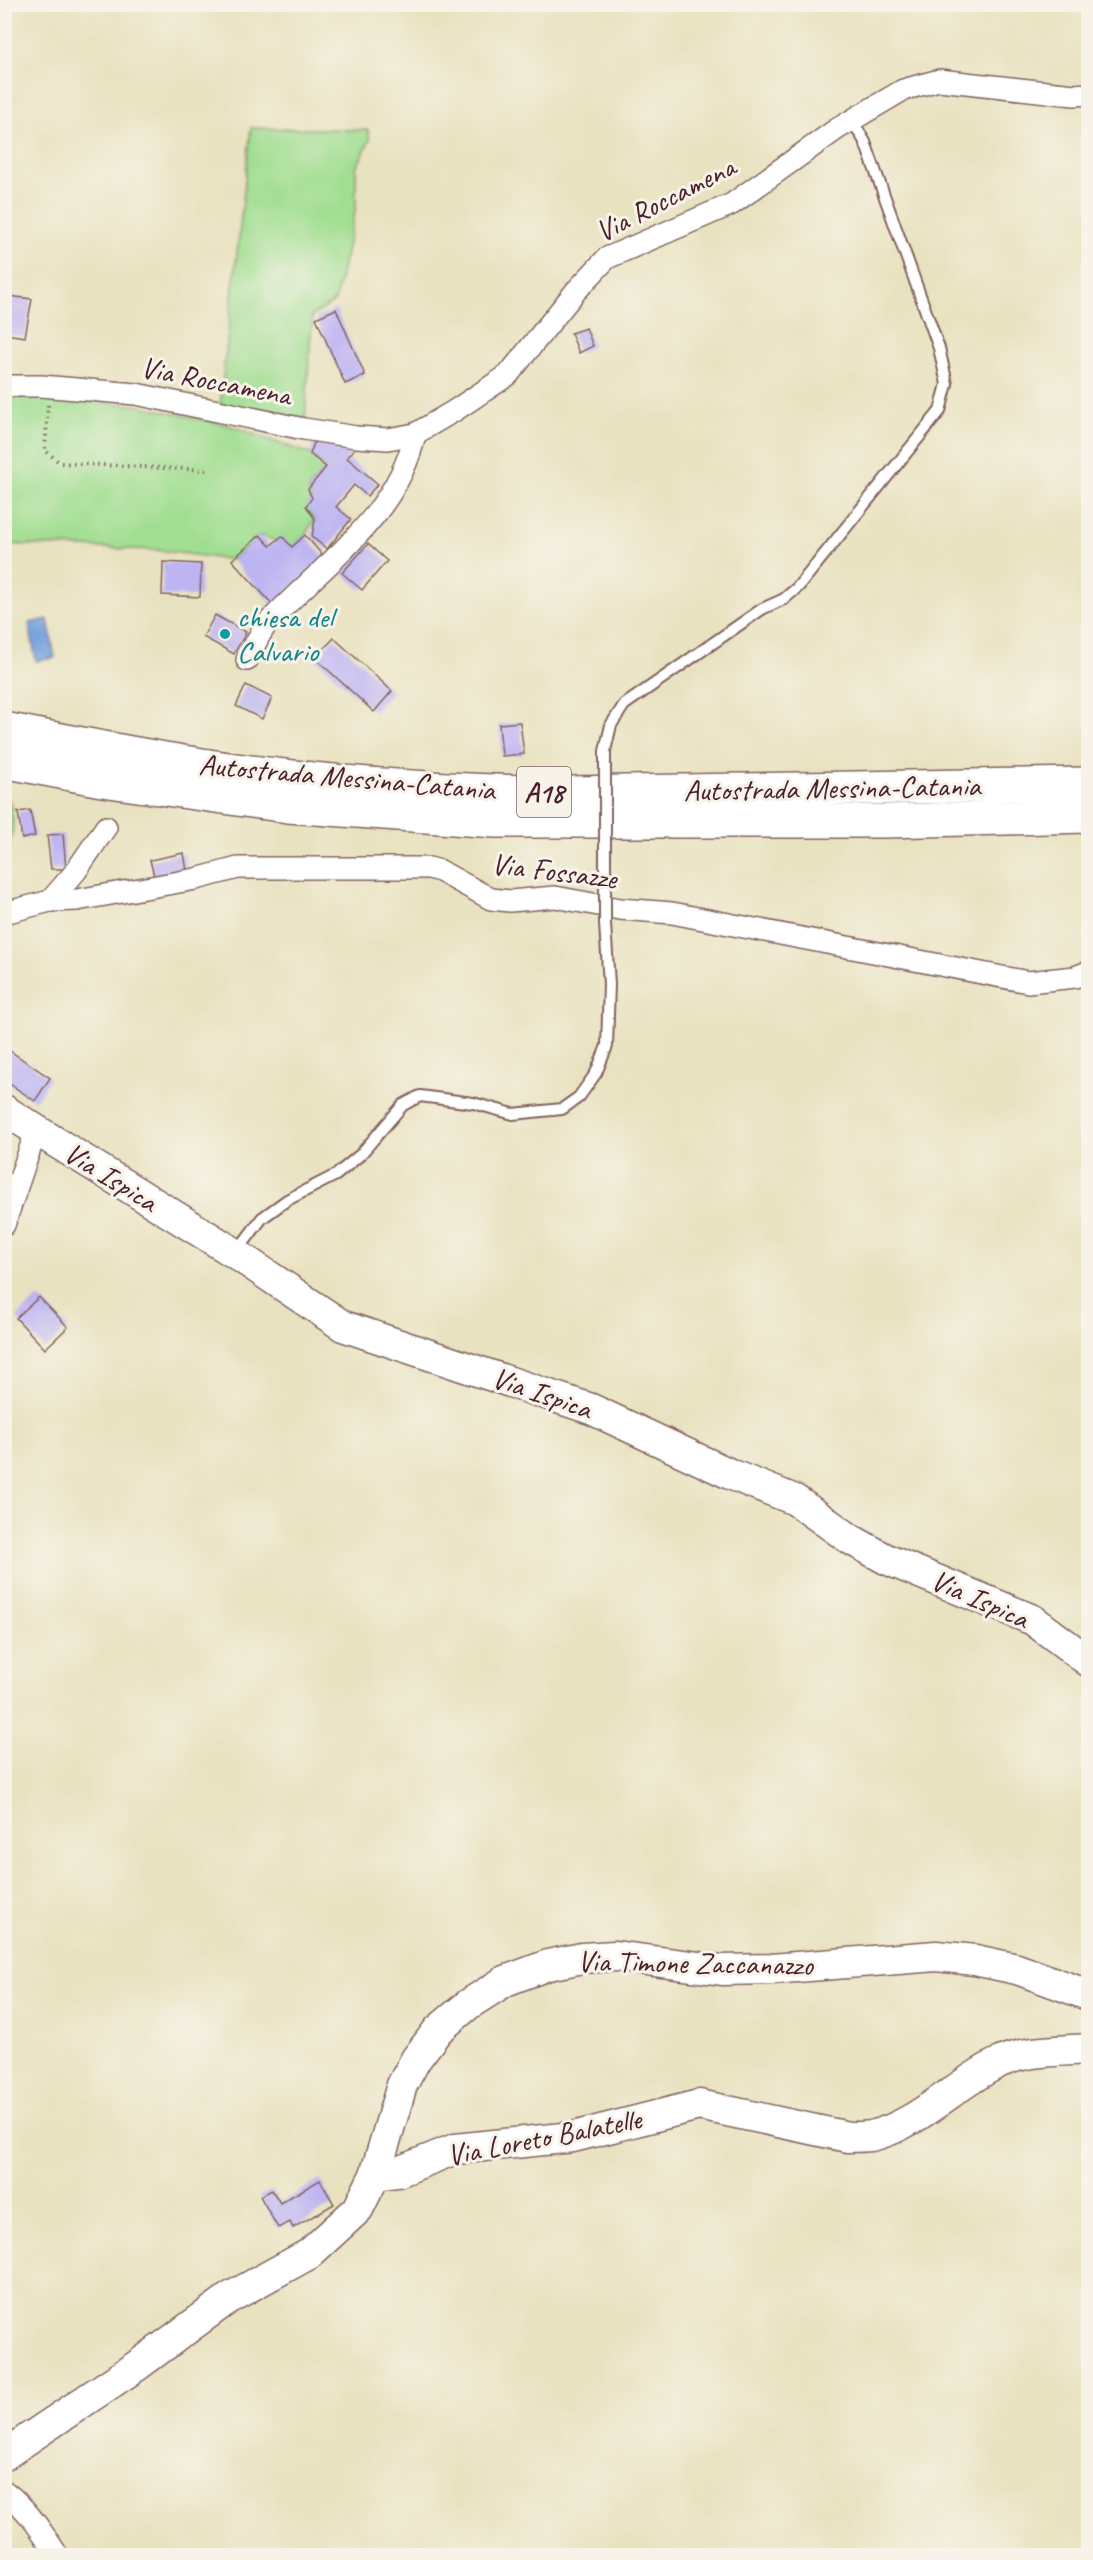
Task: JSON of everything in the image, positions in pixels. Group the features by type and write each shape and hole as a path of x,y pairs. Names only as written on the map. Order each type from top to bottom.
{"highway":[{"name":"Autostrada Messina-Catania","path":"4,729 203,766 396,786 498,792 570,793 1089,784"},
{"name":"Autostrada Messina-Catania","path":"4,761 102,780 288,806 495,821 872,821 1089,816"}],"street":[{"name":"Via Roccamena","path":"4,386 136,394 304,429 356,437 388,439 415,434 508,375 575,292 607,258 732,204 852,120 903,90 939,80 1074,95 1089,94"},
{"path":"247,660 266,626 328,567 377,510 401,471 415,434"},
{"path":"4,913 50,901 76,872 106,827"},
{"name":"Via Fossazze","path":"50,901 77,900 196,879 238,868 429,868 440,871 491,899 510,901 555,897 620,909 672,913 1028,981 1075,977 1089,972"},
{"name":"Via Ispica","path":"4,1110 236,1254 343,1326 591,1409 730,1474 795,1500 850,1539 886,1559 1033,1620 1089,1661"},
{"path":"4,1226 36,1131"},
{"name":"Via Timone Zaccanazzo","path":"375,2175 402,2085 416,2059 438,2030 468,2004 505,1981 548,1965 582,1958 615,1956 722,1970 771,1969 936,1956 1017,1968 1089,1995"},
{"name":"Via Loreto Balatelle","path":"375,2175 398,2172 455,2149 573,2137 699,2105 848,2137 870,2136 888,2130 910,2118 998,2063 1035,2053 1089,2049"},
{"path":"4,2455 138,2364 229,2298 309,2254 358,2209 375,2175"},
{"path":"4,2491 35,2523 58,2556"}],"lane":[{"path":"236,1254 262,1218 287,1200 336,1175 360,1155 403,1105 420,1096 473,1102 513,1114 562,1109 579,1097 596,1073 608,1046 605,751 611,724 624,705 762,609 784,599 798,587 940,411 947,384 939,348 865,142 852,120"}],"path":[{"path":"50,387 45,450 60,463 206,470"}],"green space":[{"path":"251,128 368,130 370,140 356,168 356,207 335,301 312,316 305,419 220,405"},
{"path":"41,397 136,405 228,425 310,454 326,467 308,489 312,498 307,506 315,519 305,535 292,547 260,535 232,560 157,550 5,544 4,398"},
{"path":"5,800 9,801 13,822 12,837 5,857"}],"water":[{"path":"48,619 55,658 36,661 29,623"}],"building":[{"path":"8,296 32,299 25,337 5,334"},
{"path":"336,309 365,375 345,384 316,318"},
{"path":"586,328 593,346 579,353 571,333"},
{"path":"315,440 356,447 347,458 378,484 367,496 354,485 336,507 351,519 327,549 312,537 315,519 306,506 312,498 308,489 326,467 310,454"},
{"path":"260,535 270,546 282,536 292,547 305,535 325,558 273,605 232,560"},
{"path":"368,544 387,561 362,590 342,573"},
{"path":"163,562 201,564 200,597 162,595"},
{"name":"chiesa del Calvario","path":"215,615 246,632 234,654 203,637"},
{"path":"334,638 392,691 374,712 315,658"},
{"path":"246,685 272,698 262,719 236,706"},
{"path":"520,722 524,754 502,756 499,724"},
{"path":"30,810 35,836 22,839 18,812"},
{"path":"63,834 66,869 51,869 47,835"},
{"path":"184,853 187,871 155,880 150,860"},
{"path":"4,1047 50,1078 35,1101 4,1080"},
{"path":"39,1297 68,1327 45,1349 16,1318"},
{"path":"320,2180 334,2204 293,2228 290,2222 278,2228 260,2196 272,2190 280,2203"}],"place":[{"name":"chiesa del Calvario","path":"225,634"}]}
